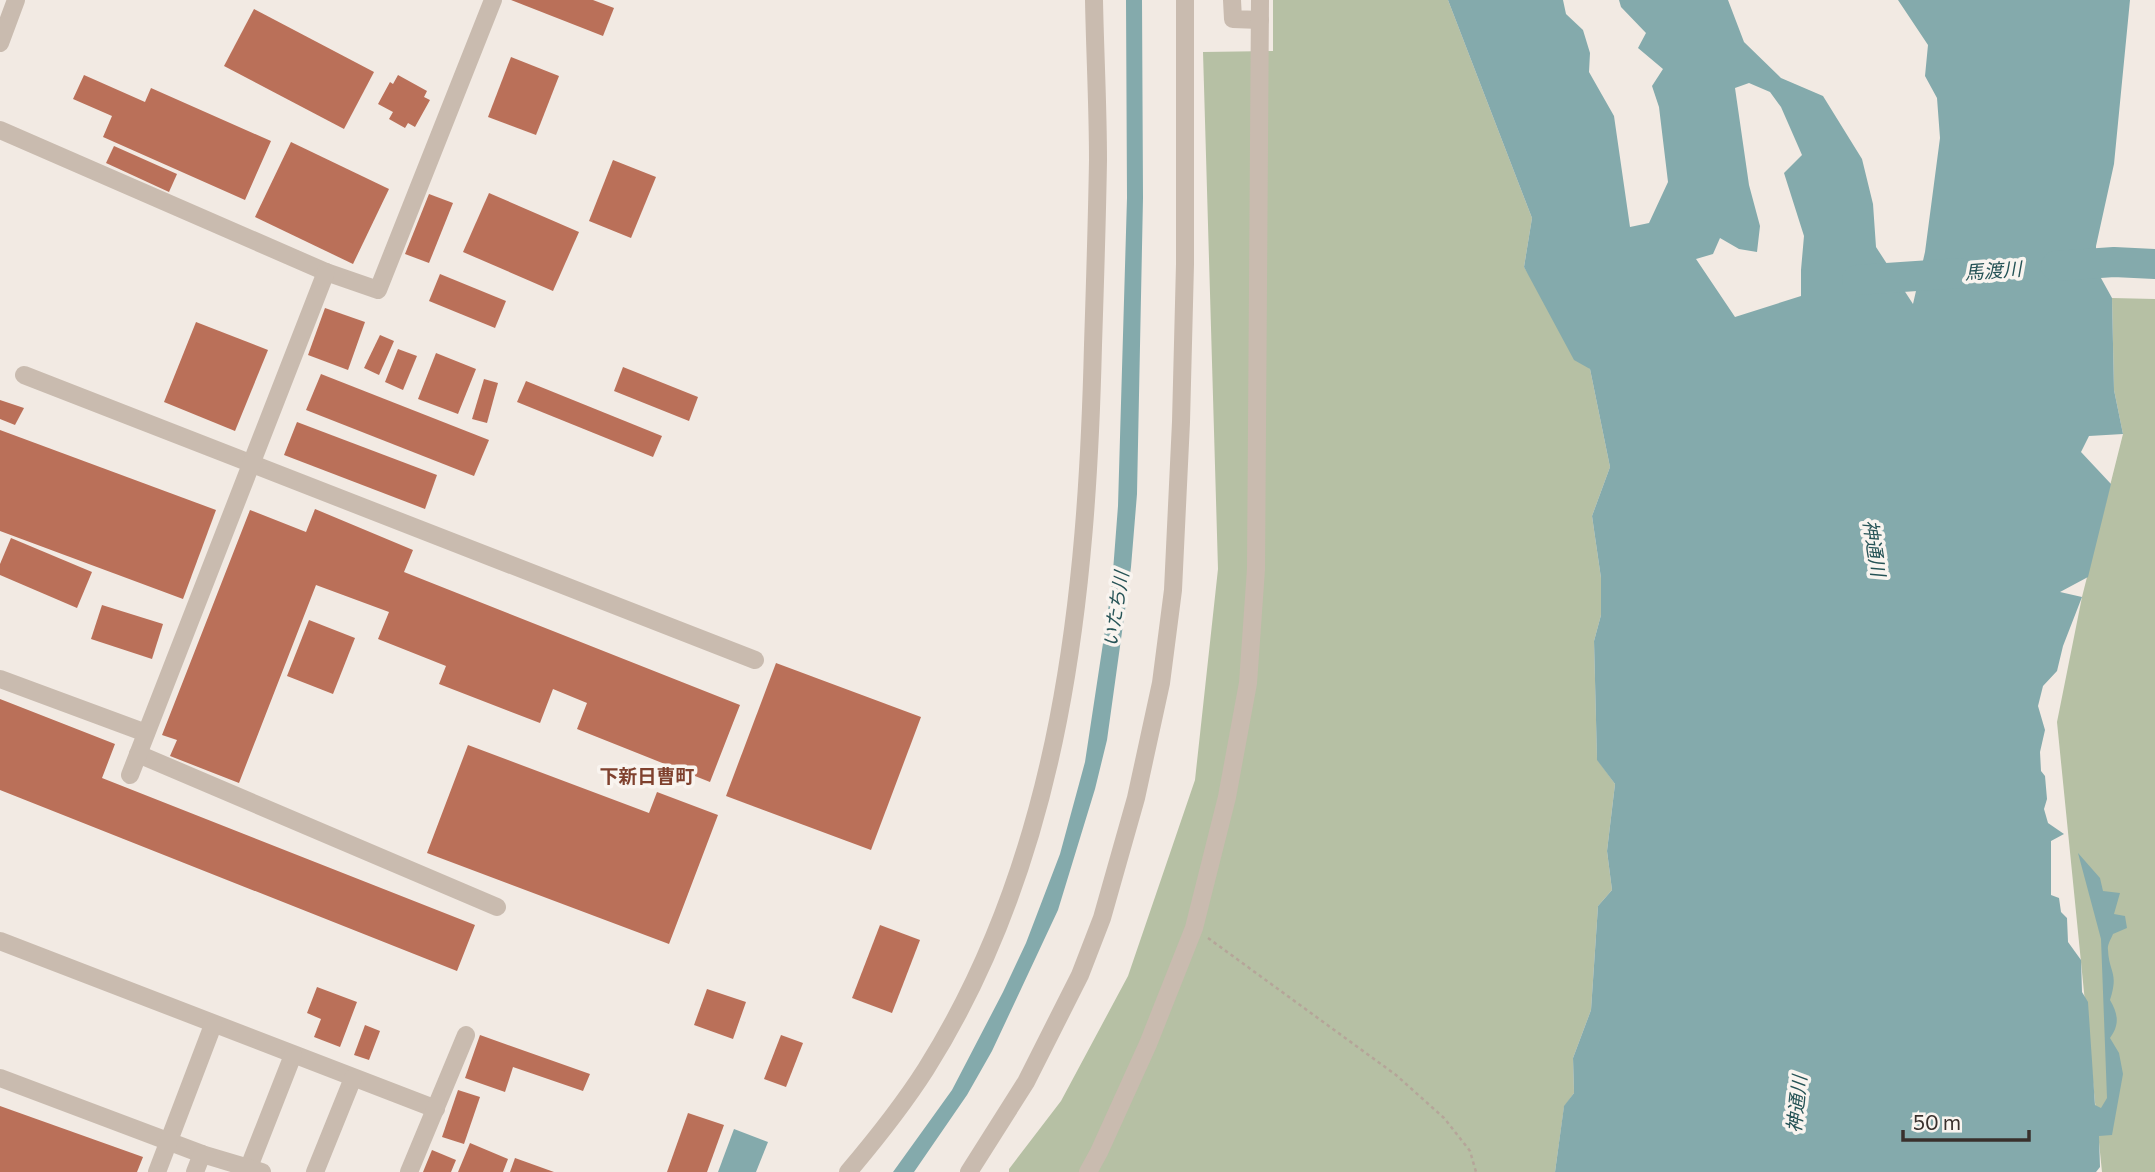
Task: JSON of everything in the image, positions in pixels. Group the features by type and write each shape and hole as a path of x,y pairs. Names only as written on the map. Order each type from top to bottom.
{"street":[{"path":"0,43 16,0"},
{"path":"0,130 326,272 378,290 493,0"},
{"path":"848,1172 875,1140 926,1069 968,994 996,932 1042,797 1062,709 1084,549 1092,404 1098,158 1094,0"},
{"path":"969,1172 1026,1082 1080,975 1102,918 1132,811 1161,683 1173,590 1181,422 1185,264 1185,0"},
{"path":"1232,0 1233,19 1260,20"},
{"path":"1087,1172 1099,1152 1148,1044 1194,928 1227,797 1248,683 1256,569 1260,0"},
{"path":"130,775 326,272"},
{"path":"24,375 755,660"},
{"path":"0,679 146,733"},
{"path":"138,754 498,907"},
{"path":"0,941 436,1109"},
{"path":"157,1172 213,1025"},
{"path":"409,1172 466,1035"},
{"path":"0,1079 202,1154 255,1170 293,1055"},
{"path":"315,1172 353,1078"},
{"path":"195,1172 202,1154"}],"path":[{"path":"1194,928 1396,1076 1444,1118 1470,1151 1476,1172"}],"green space":[{"path":"1273,0 1448,0 1532,218 1524,267 1590,369 1610,467 1592,516 1601,578 1601,615 1594,641 1597,759 1615,784 1607,851 1612,890 1598,906 1591,1010 1573,1058 1574,1093 1564,1107 1555,1172 1009,1172 1061,1101 1128,976 1195,780 1218,569 1203,52 1273,51"},
{"path":"2112,298 2155,299 2155,1172 2102,1172 2057,722 2082,597 2123,434 2114,390"}],"water":[{"name":"いたち川","path":"1126,0 1142,0 1143,198 1137,494 1131,567 1107,740 1058,910 992,1051 967,1095 914,1172 893,1172 952,1090 1026,943 1060,854 1085,762 1112,584 1118,506 1127,198"},
{"name":"神通川","path":"1448,0 1563,0 1566,14 1583,30 1590,53 1589,72 1614,116 1630,227 1649,223 1668,182 1659,107 1652,86 1663,69 1638,48 1646,33 1621,7 1619,0 1728,0 1744,42 1781,78 1823,96 1862,159 1873,204 1876,247 1913,304 1925,252 1940,138 1937,98 1925,76 1928,45 1898,0 2130,0 2114,164 2096,246 2096,269 2112,298 2114,390 2123,434 2089,436 2081,452 2111,484 2088,577 2060,592 2082,597 2063,646 2057,671 2043,686 2038,706 2045,730 2040,752 2047,799 2044,809 2048,823 2064,834 2051,841 2051,895 2059,898 2061,912 2067,918 2068,942 2081,960 2082,992 2088,1002 2095,1105 2101,1108 2107,1098 2101,939 2078,853 2100,878 2103,891 2120,893 2114,914 2125,916 2127,928 2113,934 2108,946 2114,978 2110,1000 2117,1019 2110,1038 2119,1053 2123,1074 2112,1135 2099,1136 2100,1167 2096,1172 1555,1172 1564,1106 1574,1093 1573,1058 1591,1010 1598,906 1612,890 1607,851 1615,784 1597,760 1594,641 1601,615 1601,578 1592,516 1610,467 1590,369 1574,360 1524,267 1532,218","holes":["1749,83 1770,92 1781,107 1802,155 1784,173 1804,236 1801,296 1735,317 1696,259 1713,254 1720,238 1739,249 1757,252 1760,226 1749,185 1735,88"]},
{"path":"734,1129 768,1142 756,1172 718,1172"}],"building":[{"path":"511,0 593,0 614,8 603,36"},
{"path":"254,9 374,72 344,129 224,66"},
{"path":"511,57 559,76 536,135 488,117"},
{"path":"84,75 145,102 151,88 271,141 245,200 103,137 112,116 73,99"},
{"path":"398,75 427,91 424,97 430,100 415,127 408,123 405,128 389,119 393,112 378,104 390,82 393,84"},
{"path":"291,142 389,189 353,264 255,217"},
{"path":"114,146 177,174 169,192 106,163"},
{"path":"613,160 656,177 631,238 589,221"},
{"path":"489,193 579,232 553,291 463,252"},
{"path":"429,194 453,203 429,263 405,254"},
{"path":"440,274 506,301 495,328 429,301"},
{"path":"325,308 365,322 348,370 308,355"},
{"path":"196,322 268,350 235,431 164,402"},
{"path":"380,335 394,341 379,375 364,368"},
{"path":"398,349 417,356 403,390 385,382"},
{"path":"436,353 476,369 458,414 418,399"},
{"path":"623,367 698,397 689,421 614,391"},
{"path":"321,374 489,440 474,476 306,410"},
{"path":"484,379 498,383 487,423 472,419"},
{"path":"526,381 662,436 653,457 517,402"},
{"path":"0,400 24,408 15,425 0,419"},
{"path":"297,422 437,475 425,509 284,455"},
{"path":"0,430 216,510 183,599 0,531"},
{"path":"315,509 413,550 404,572 740,705 710,782 577,729 587,703 553,689 540,723 439,684 446,666 378,639 389,612 316,585 239,783 170,756 177,740 162,735 250,510 306,532"},
{"path":"11,538 92,572 77,608 0,575 0,564"},
{"path":"102,605 163,624 152,659 91,639"},
{"path":"309,620 355,638 333,694 287,676"},
{"path":"776,663 921,717 871,850 726,796"},
{"path":"0,699 115,744 102,778 475,925 457,971 0,790"},
{"path":"468,745 649,813 657,792 718,815 669,944 427,853"},
{"path":"880,925 920,940 892,1013 852,998"},
{"path":"317,987 357,1002 340,1047 314,1037 321,1019 307,1013"},
{"path":"707,989 746,1002 733,1039 694,1025"},
{"path":"365,1025 380,1031 369,1060 354,1055"},
{"path":"480,1035 590,1074 583,1091 513,1067 505,1092 465,1078"},
{"path":"781,1035 803,1043 786,1087 764,1079"},
{"path":"458,1090 480,1097 464,1144 442,1137"},
{"path":"0,1106 143,1157 137,1172 0,1172"},
{"path":"688,1113 724,1125 707,1172 667,1172"},
{"path":"470,1143 508,1159 503,1172 458,1172"},
{"path":"432,1150 456,1160 451,1172 423,1172"},
{"path":"515,1158 554,1172 510,1172"}],"waterway":[{"name":"馬渡川","path":"2056,266 2114,262 2155,264"},
{"name":"馬渡川","path":"1857,280 1961,273"}],"district":[{"name":"下新日曹町","path":"647,775"}]}
